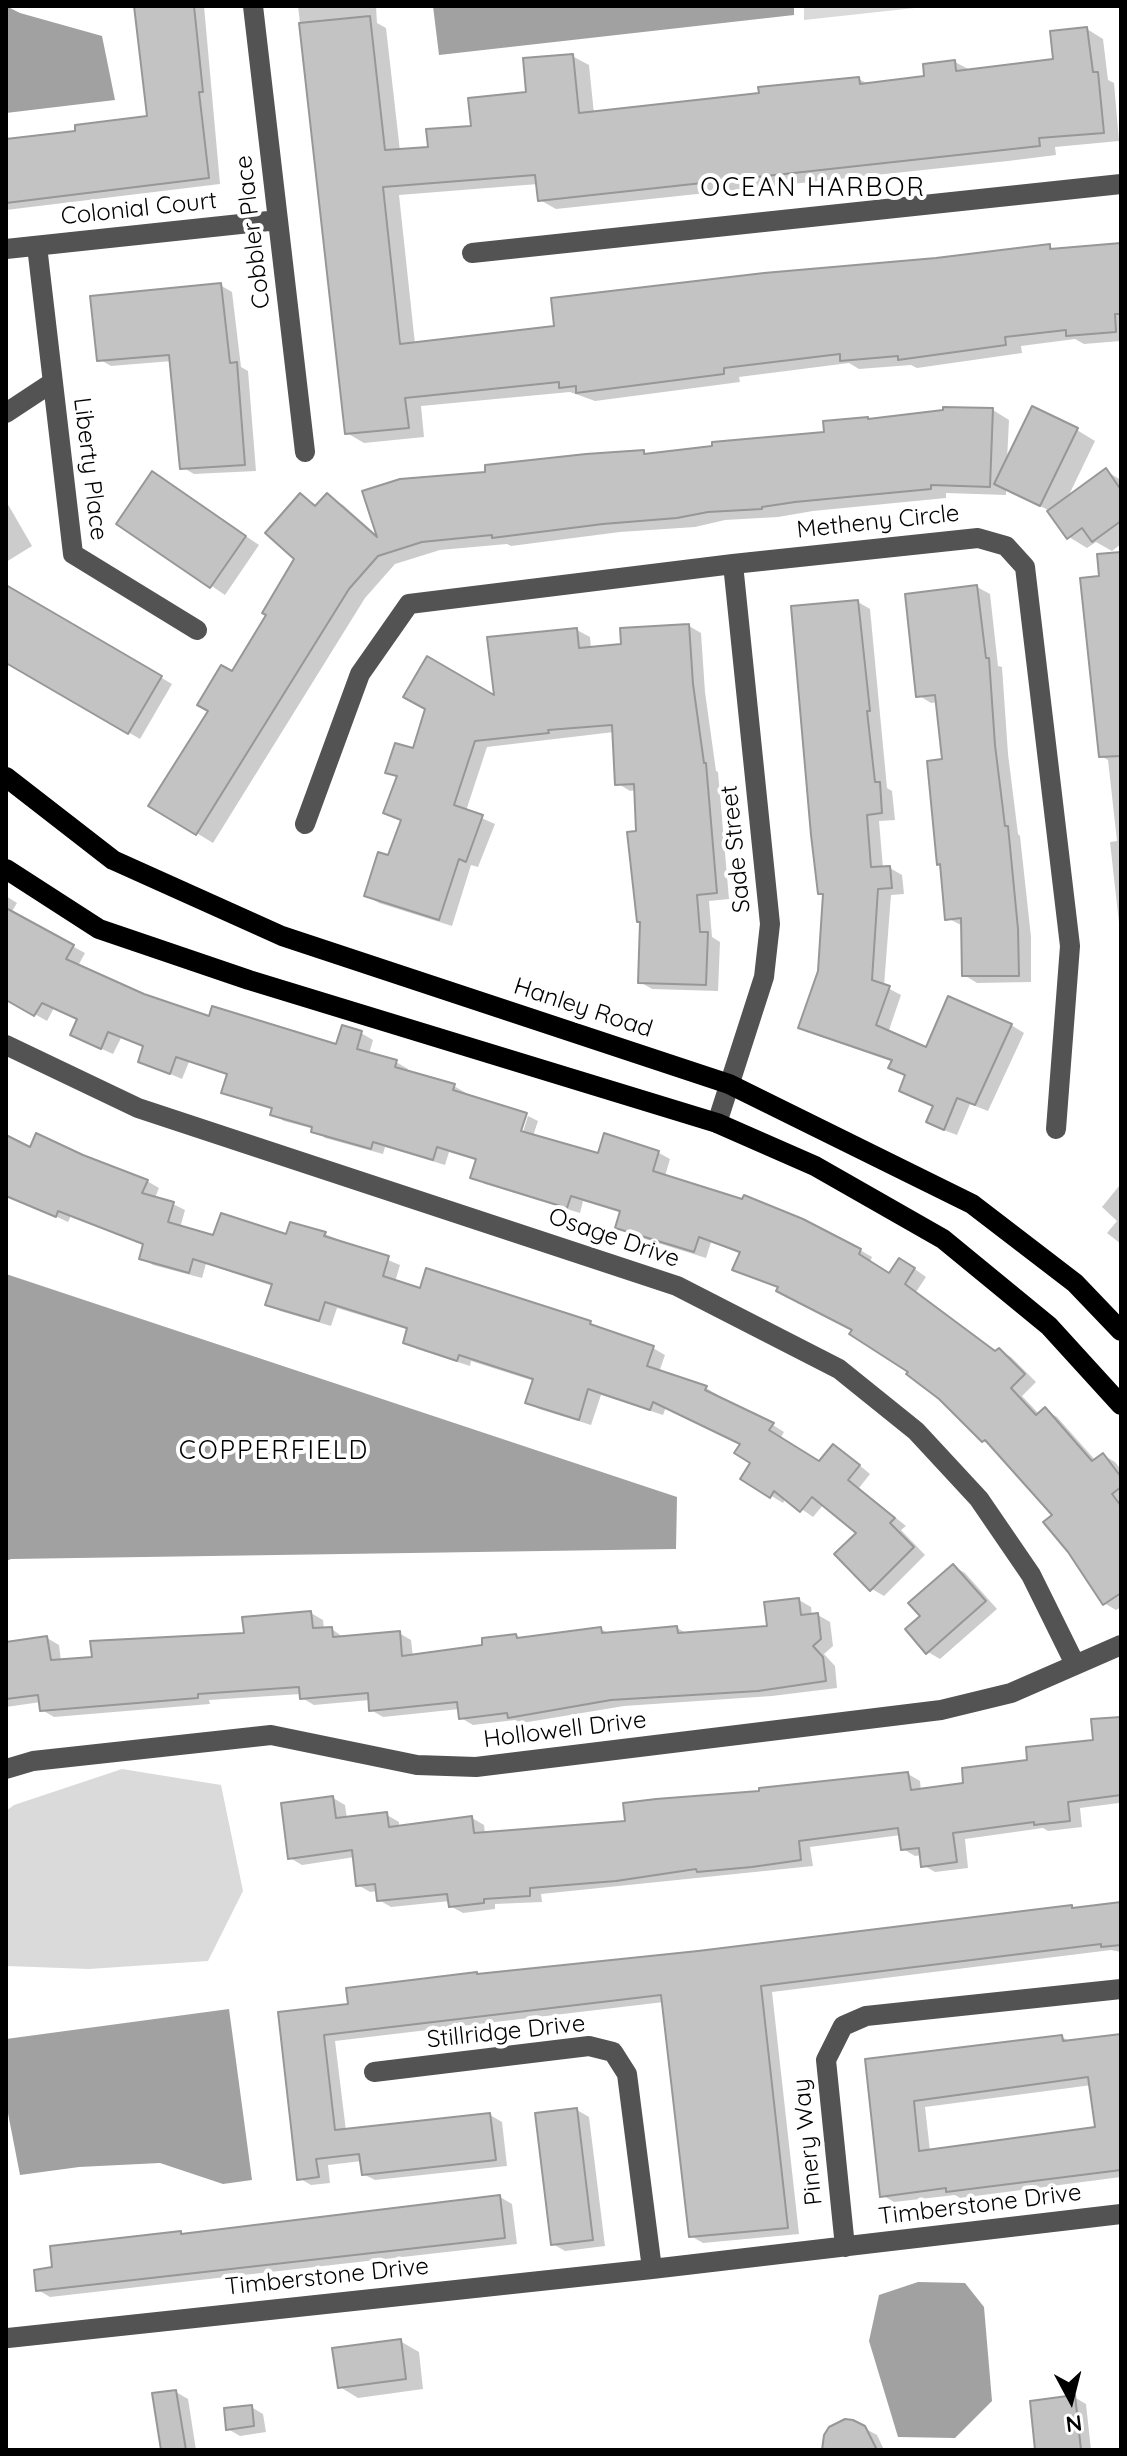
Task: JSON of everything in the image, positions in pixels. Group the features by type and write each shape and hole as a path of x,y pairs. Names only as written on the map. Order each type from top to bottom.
{"main road":[{"name":"Hanley Road","path":"6,777 113,860 282,936 729,1084 972,1204 1075,1283 1121,1331"},
{"path":"6,869 99,929 249,980 717,1123 815,1166 943,1239 1049,1326 1121,1405"}],"street":[{"name":"Cobbler Place","path":"253,6 305,452"},
{"path":"472,253 1121,184"},
{"name":"Colonial Court","path":"6,249 278,220"},
{"name":"Liberty Place","path":"37,246 73,554 197,630"},
{"path":"6,413 53,382"},
{"name":"Metheny Circle","path":"305,824 360,674 409,604 733,564 978,538 1006,546 1025,567 1070,946 1056,1129"},
{"name":"Sade Street","path":"717,1123 764,977 770,924 733,564"},
{"name":"Osage Drive","path":"6,1045 138,1108 677,1286 839,1369 916,1431 979,1499 1031,1575 1075,1664"},
{"name":"Hollowell Drive","path":"6,1769 33,1761 271,1735 417,1765 476,1767 941,1710 1011,1693 1121,1645"},
{"name":"Pinery Way","path":"845,2247 826,2060 843,2026 866,2016 1121,1989"},
{"name":"Stillridge Drive","path":"374,2072 589,2046 613,2052 627,2074 652,2269"},
{"name":"Timberstone Drive","path":"845,2247 1121,2214"},
{"path":"652,2269 845,2247"},
{"name":"Timberstone Drive","path":"8,2338 652,2269"}],"shaded area":[{"path":"6,6 20,13 102,36 115,100 6,113"},
{"path":"433,6 794,6 794,15 439,55"},
{"path":"804,6 933,6 804,20"},
{"path":"6,1274 677,1497 676,1549 6,1561"},
{"path":"122,1769 221,1785 243,1891 208,1961 89,1969 6,1966 6,1811 14,1805"},
{"path":"229,2009 252,2180 223,2184 160,2163 79,2167 20,2175 6,2103 6,2039"},
{"path":"918,2282 965,2283 984,2307 992,2401 955,2438 898,2437 869,2341 879,2295"}],"building":[{"path":"134,6 194,6 203,92 199,92 209,178 6,203 6,139 75,131 75,125 147,116"},
{"path":"370,16 385,150 428,147 426,129 471,126 468,98 526,92 523,58 573,54 579,113 759,93 758,87 859,77 860,84 924,76 923,64 955,60 956,71 1053,59 1050,31 1087,27 1093,72 1098,72 1104,133 1039,138 1040,146 538,201 535,175 383,187 400,344 554,326 551,298 1050,244 1050,249 1121,243 1121,314 1115,314 1116,332 1066,336 1066,330 1005,337 1006,345 898,360 898,356 840,361 840,354 724,368 724,374 576,393 576,386 559,388 559,382 405,398 409,428 345,434 299,23"},
{"path":"221,283 230,363 237,362 245,465 180,469 169,355 97,361 90,296"},
{"path":"1032,406 1078,428 1040,506 994,484"},
{"path":"943,407 993,408 990,487 931,485 931,489 795,502 762,509 708,512 492,538 492,535 422,542 378,556 349,589 196,835 148,806 208,711 197,705 221,665 232,671 266,615 262,613 294,559 265,533 300,493 315,506 327,493 377,537 362,491 400,479 485,472 485,465 586,454 644,450 644,454 712,446 712,442 824,432 823,421 868,419 943,410"},
{"path":"1106,468 1121,490 1121,521 1092,542 1082,528 1067,539 1047,511"},
{"path":"152,471 246,536 210,588 116,524"},
{"path":"1121,552 1121,756 1099,757 1080,578 1099,576 1097,554"},
{"path":"6,585 162,676 128,734 6,663"},
{"path":"977,585 986,658 989,658 1005,826 1008,826 1018,929 1019,976 962,976 961,918 945,920 927,761 942,759 935,695 916,697 905,594"},
{"path":"858,600 875,782 880,782 882,813 867,815 871,867 890,866 892,888 878,889 872,980 890,986 876,1025 926,1047 948,996 1012,1024 975,1105 957,1098 944,1130 926,1122 933,1106 899,1091 905,1075 888,1068 892,1060 798,1028 818,971 823,894 818,894 811,835 791,606"},
{"path":"689,624 693,684 706,763 717,893 697,895 700,932 708,932 706,985 638,983 640,922 637,922 627,832 636,831 634,784 615,785 612,725 548,730 549,733 475,741 454,805 483,815 466,862 459,859 439,920 364,896 378,852 388,855 401,820 383,813 397,776 385,773 395,743 413,748 425,709 403,697 427,656 494,695 487,637 577,628 579,648 621,644 620,628"},
{"path":"6,908 74,945 66,959 144,994 209,1016 212,1006 336,1044 342,1025 362,1031 357,1049 397,1060 395,1067 455,1084 453,1090 527,1113 521,1131 598,1153 604,1133 659,1151 653,1171 742,1199 744,1195 803,1219 861,1249 859,1254 889,1273 899,1258 915,1268 905,1284 995,1351 999,1348 1025,1374 1011,1388 1036,1415 1045,1407 1092,1461 1103,1453 1121,1477 1121,1487 1112,1494 1121,1506 1121,1593 1103,1605 1068,1552 1043,1522 1052,1515 985,1440 982,1442 939,1399 906,1374 908,1372 849,1334 852,1330 776,1291 778,1287 732,1270 740,1252 699,1237 694,1252 615,1228 620,1211 571,1196 567,1208 470,1178 476,1159 437,1147 433,1160 373,1142 371,1149 311,1132 312,1127 270,1115 272,1108 221,1093 227,1074 176,1057 170,1074 138,1062 143,1046 108,1032 101,1049 70,1035 77,1019 42,1003 34,1016 6,1000"},
{"path":"36,1133 148,1180 142,1193 174,1202 168,1222 213,1235 221,1213 286,1234 290,1222 389,1256 383,1276 420,1288 426,1268 591,1321 590,1324 654,1346 647,1366 707,1386 705,1390 774,1423 769,1430 819,1461 833,1444 860,1465 848,1480 895,1518 890,1523 914,1547 870,1591 834,1554 856,1533 812,1497 800,1512 774,1491 770,1498 740,1479 750,1463 734,1453 740,1444 653,1402 650,1410 588,1389 579,1420 525,1403 533,1379 459,1355 457,1361 403,1343 407,1328 325,1302 319,1321 265,1305 272,1284 193,1259 189,1273 139,1259 143,1244 58,1211 56,1217 6,1196 6,1135 30,1147"},
{"path":"953,1564 986,1601 926,1654 905,1629 920,1616 908,1603"},
{"path":"799,1598 801,1615 818,1613 821,1639 813,1646 823,1657 826,1681 758,1691 611,1700 508,1718 507,1713 459,1719 457,1702 369,1711 368,1693 300,1699 299,1687 40,1711 38,1695 6,1699 6,1642 47,1636 51,1660 92,1657 90,1641 244,1633 242,1617 311,1611 313,1628 332,1627 333,1637 400,1631 402,1656 482,1645 482,1638 516,1634 517,1638 601,1627 602,1633 677,1626 678,1633 767,1626 764,1602"},
{"path":"1121,1717 1121,1795 1068,1802 1070,1821 1034,1825 1034,1822 953,1833 957,1862 921,1867 919,1848 901,1850 898,1828 799,1841 801,1860 530,1888 530,1896 484,1899 484,1903 449,1907 447,1894 377,1901 375,1884 356,1886 352,1850 288,1859 281,1803 333,1796 336,1818 387,1812 389,1827 472,1816 474,1833 625,1821 623,1803 656,1799 759,1791 759,1788 908,1772 911,1790 963,1783 962,1768 1027,1760 1026,1747 1093,1740 1091,1719"},
{"path":"1121,1902 1121,1945 1101,1947 1101,1944 761,1986 788,2228 689,2237 661,1995 324,2035 335,2130 490,2113 496,2160 362,2175 359,2154 316,2159 319,2177 297,2180 278,2012 348,2004 346,1988 698,1951 1072,1905 1072,1908"},
{"path":"1121,2034 1121,2170 880,2197 865,2059 1062,2035 1063,2041","holes":["1088,2077 1095,2127 919,2151 914,2101"]},
{"path":"577,2108 593,2240 551,2245 535,2113"},
{"path":"500,2195 505,2238 36,2291 34,2270 52,2267 50,2246 181,2231 181,2234"},
{"path":"401,2339 406,2379 338,2388 332,2348"},
{"path":"176,2390 186,2450 161,2450 152,2393"},
{"path":"1075,2395 1081,2450 1035,2450 1030,2401"},
{"path":"252,2405 254,2426 226,2430 224,2408"},
{"path":"845,2419 865,2426 877,2450 822,2450 824,2435 829,2427"}],"district":[{"name":"OCEAN HARBOR","path":"813,188"},
{"name":"COPPERFIELD","path":"274,1451"}]}
